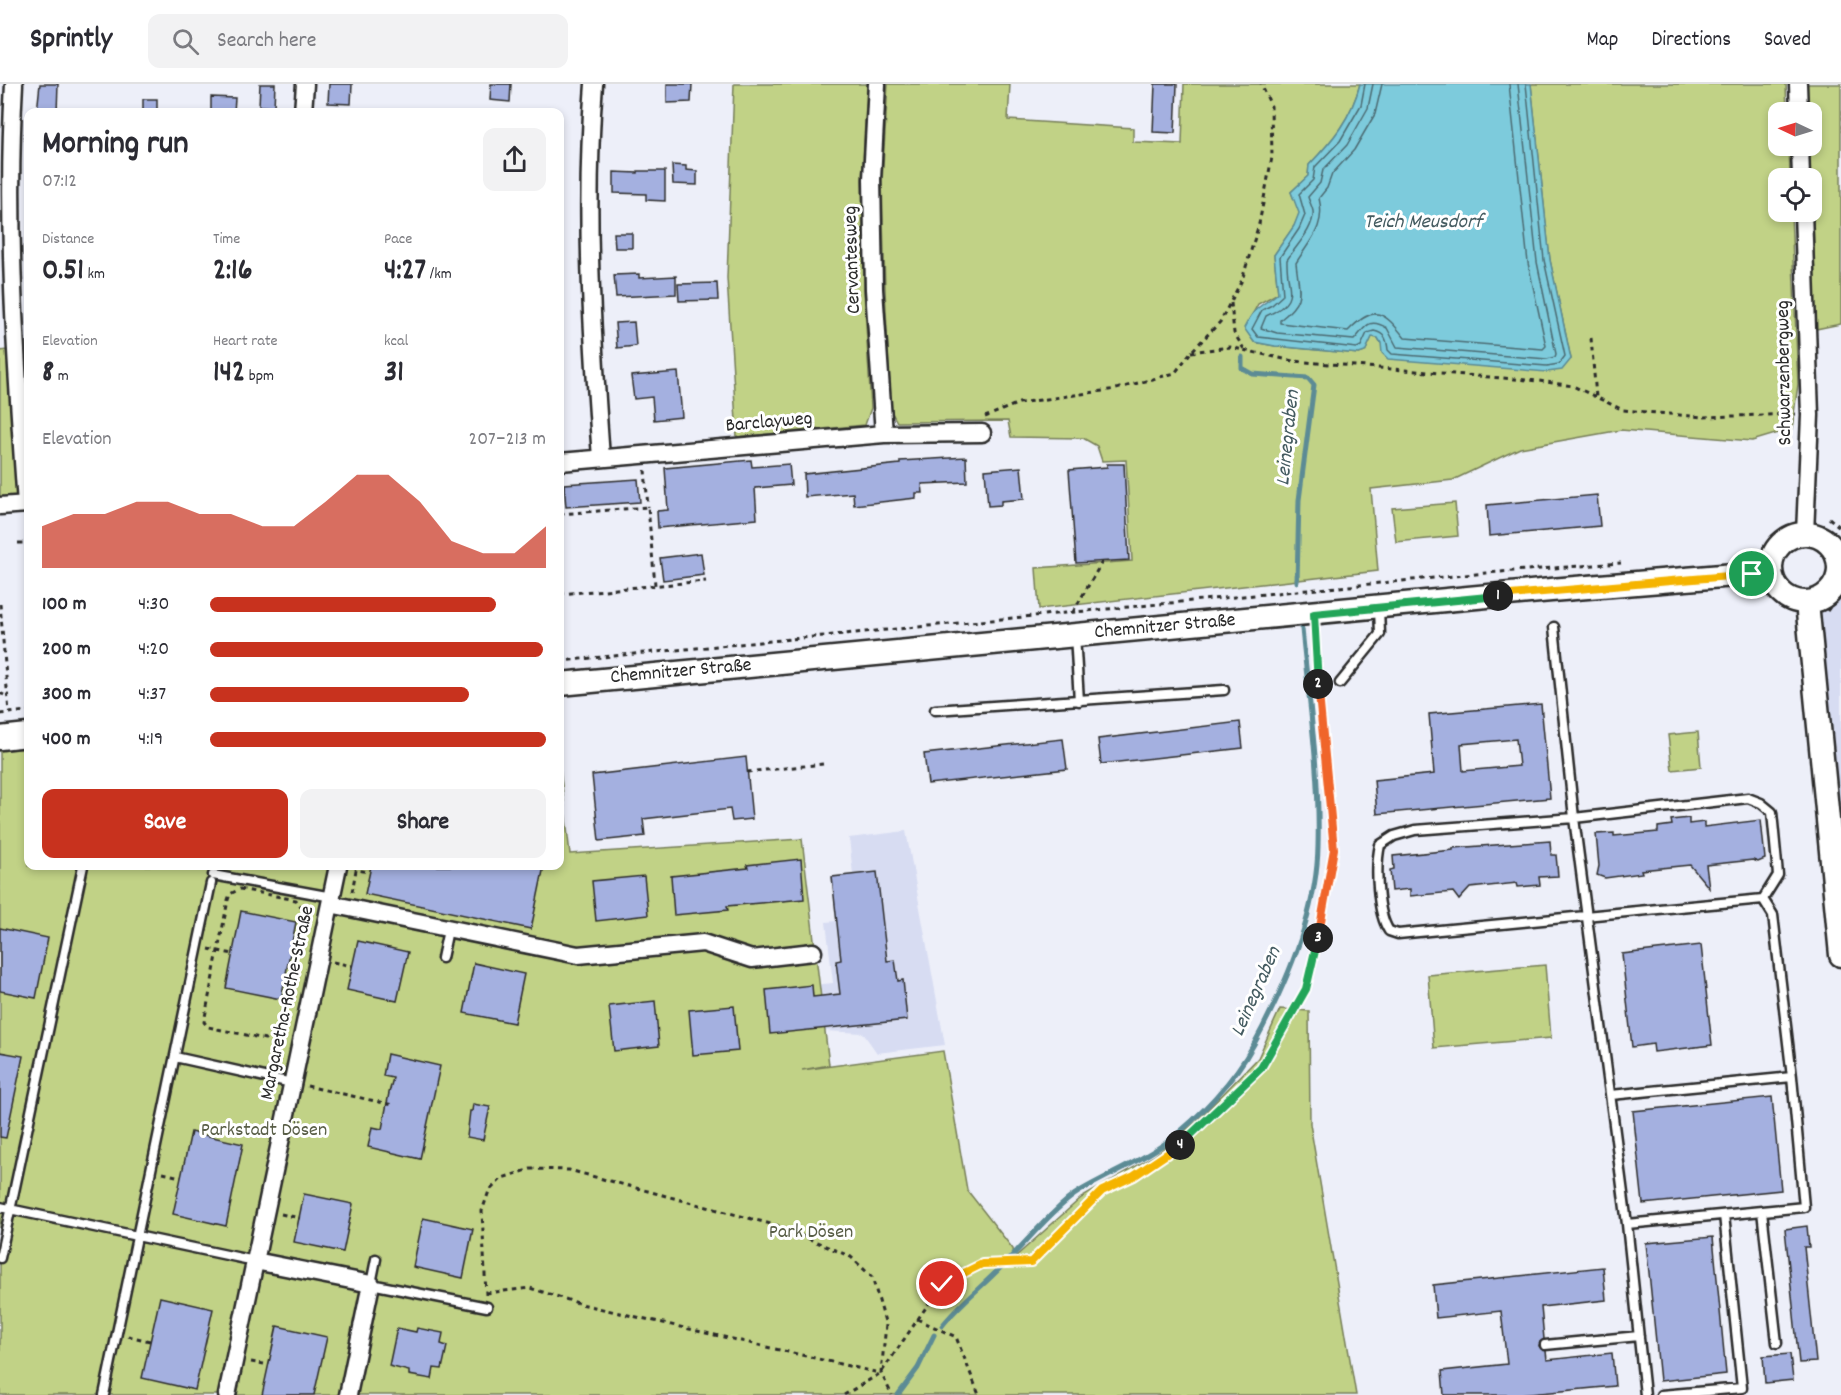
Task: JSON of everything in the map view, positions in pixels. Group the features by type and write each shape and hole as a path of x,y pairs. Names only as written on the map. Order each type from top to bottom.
{"main road":[{"path":"1805,534 1822,539 1829,545 1840,565 1832,589 1820,598 1807,602 1786,597 1778,589 1771,572 1772,558 1778,548 1788,539 1805,534"},
{"name":"Chemnitzer Straße","path":"564,684 1771,572"},
{"path":"1807,602 1841,955"},
{"path":"0,738 24,735"}],"street":[{"path":"14,84 7,350 24,481"},
{"path":"303,108 305,84"},
{"path":"594,84 589,148 590,307 601,458"},
{"name":"Cervantesweg","path":"877,84 872,179 874,289 884,434"},
{"path":"1798,84 1799,102"},
{"name":"Schwarzenbergweg","path":"1803,222 1810,415 1805,534"},
{"name":"Barclayweg","path":"564,462 884,434 982,433"},
{"path":"0,506 24,504"},
{"name":"Margaretha-Rothe-Straße","path":"227,1395 337,870"},
{"path":"331,901 349,908 448,930 578,955 703,943 752,959 813,952"},
{"path":"255,1261 371,1284 348,1395"}],"lane":[{"path":"1341,682 1380,634 1379,607"},
{"path":"1554,627 1574,818 1627,1224 1645,1395"},
{"path":"1075,635 1079,700"},
{"path":"935,710 1224,690"},
{"path":"1748,798 1761,803 1772,812 1778,875 1763,899 1398,934 1389,931 1382,921 1377,858 1380,845 1394,836 1415,830 1574,818 1748,798"},
{"path":"0,1258 82,870"},
{"path":"104,1395 212,879 331,901"},
{"path":"1627,1224 1804,1207 1773,915 1763,899"},
{"path":"442,958 448,930"},
{"path":"175,1057 292,1083"},
{"path":"1611,1095 1792,1077"},
{"path":"0,1207 255,1261"},
{"path":"1762,1211 1777,1343"},
{"path":"1661,1395 1742,1388 1724,1215"},
{"path":"376,1259 371,1284 487,1307"},
{"path":"1545,1345 1639,1335"}],"path":[{"path":"982,433 985,416 1019,403 1116,389 1175,373 1191,352 1220,322 1242,280 1259,224 1272,157 1271,106 1261,84"},
{"path":"1231,301 1234,333 1244,350"},
{"path":"1592,338 1596,397"},
{"path":"1191,352 1230,347 1293,361 1539,381 1573,386 1623,410 1730,417 1764,413 1799,414"},
{"path":"644,454 655,585"},
{"path":"564,514 648,507"},
{"path":"1829,518 1841,528"},
{"path":"18,543 24,543"},
{"path":"1073,612 1102,562"},
{"path":"564,661 1540,568 1621,563"},
{"path":"564,594 706,581"},
{"path":"0,605 9,713"},
{"path":"844,1395 881,1374 942,1284 982,1264 1031,1262 1102,1191 1134,1176 1184,1142 1261,1068 1306,989 1320,930 1334,849 1318,687 1314,614"},
{"path":"0,693 8,698"},
{"path":"0,714 24,711"},
{"path":"747,772 823,764"},
{"path":"349,908 356,870 369,873"},
{"path":"235,890 296,900 300,903 303,917 300,934 278,1030 271,1036 260,1040 208,1027 204,1022 217,951 228,900 235,890"},
{"path":"198,946 233,954"},
{"path":"292,1083 393,1105"},
{"path":"881,1374 581,1304 530,1288 486,1293 482,1211 489,1191 502,1178 531,1169 569,1170 782,1227 851,1257 872,1277 886,1325 881,1374 891,1394"},
{"path":"151,1170 181,1177"},
{"path":"917,1319 956,1337 979,1395"},
{"path":"116,1334 150,1341"}],"shaded area":[{"path":"1838,565 1841,565 1841,955 1815,601 1832,589 1837,578"},
{"path":"906,831 945,1045 877,1053 863,1033 825,1031 814,985 833,983 826,922 836,921 832,877 853,874 849,838"}],"green space":[{"path":"734,84 867,84 862,180 864,291 871,408 865,425 737,437 727,278"},
{"path":"888,84 1010,84 1008,120 1133,128 1133,142 1182,144 1184,84 1360,84 1352,108 1340,128 1309,165 1308,176 1291,192 1300,213 1274,255 1278,293 1258,304 1245,328 1254,342 1359,354 1365,352 1372,337 1378,338 1381,343 1571,359 1550,260 1531,84 1786,84 1787,102 1768,102 1768,156 1789,156 1790,168 1768,168 1768,222 1791,222 1798,384 1792,429 1752,441 1621,430 1520,448 1453,480 1371,489 1378,571 1039,609 1036,568 1132,561 1126,460 1102,461 1097,446 1083,438 1011,437 1008,421 897,422 891,411 882,181"},
{"path":"1806,84 1841,84 1841,324 1816,329 1813,222 1822,222 1822,168 1809,168 1809,156 1822,156 1822,102 1807,102"},
{"path":"15,349 24,504 0,506 0,351"},
{"path":"1455,503 1458,536 1396,542 1392,508"},
{"path":"1698,732 1701,767 1672,770 1668,735"},
{"path":"24,748 24,870 564,870 564,803 570,854 802,839 829,1065 802,1070 943,1051 967,1190 1013,1249 1014,1258 1081,1198 1154,1156 1196,1122 1258,1058 1280,1009 1309,1011 1310,1124 1356,1395 0,1395 0,751"},
{"path":"1545,965 1551,1038 1434,1048 1428,975"}],"water":[{"name":"Teich Meusdorf","path":"1360,84 1531,84 1550,260 1571,359 1562,370 1547,372 1388,359 1382,353 1378,338 1372,337 1365,352 1359,354 1275,346 1254,342 1244,328 1255,310 1278,293 1274,255 1294,226 1299,213 1291,192 1308,176 1309,165 1340,128 1352,108"}],"building":[{"path":"40,84 58,84 57,108 37,108"},
{"path":"260,84 275,84 274,107 259,106"},
{"path":"329,84 352,84 351,104 328,103"},
{"path":"491,84 511,84 510,102 490,100"},
{"path":"667,84 692,84 691,102 667,103"},
{"path":"1155,84 1177,84 1175,133 1153,132"},
{"path":"211,97 235,98 234,108 211,108"},
{"path":"143,99 157,99 157,108 143,108"},
{"path":"672,165 686,166 686,170 697,171 697,185 673,184"},
{"path":"638,171 665,171 665,201 646,200 646,194 614,193 614,172 638,173"},
{"path":"614,233 632,233 632,248 615,248"},
{"path":"639,274 639,278 676,276 676,294 616,297 614,275"},
{"path":"717,283 718,300 679,301 678,284"},
{"path":"634,322 636,346 617,348 615,323"},
{"path":"678,372 682,417 654,420 652,397 634,399 631,376"},
{"path":"966,457 967,482 922,484 923,493 916,493 916,498 854,505 853,493 805,497 804,474 900,464 900,461"},
{"path":"751,460 752,467 789,464 791,485 755,488 757,519 658,528 657,511 668,510 665,468"},
{"path":"1107,464 1124,464 1129,560 1076,563 1069,470 1107,467"},
{"path":"1021,467 1024,499 1001,501 1001,505 988,506 985,470"},
{"path":"638,479 640,502 566,507 564,484"},
{"path":"1597,495 1600,526 1489,536 1487,505"},
{"path":"701,553 704,575 663,580 660,558"},
{"path":"1541,704 1550,798 1377,814 1374,780 1434,774 1429,714","holes":["1516,739 1519,766 1463,771 1461,744"]},
{"path":"1240,722 1243,748 1101,764 1098,739"},
{"path":"1063,739 1067,769 928,784 924,754"},
{"path":"746,757 752,819 732,821 730,809 643,819 645,836 599,841 592,775"},
{"path":"1689,818 1689,824 1704,822 1704,827 1761,820 1765,859 1758,862 1753,860 1706,865 1709,888 1690,865 1641,870 1642,873 1605,878 1597,875 1599,866 1596,834 1614,833 1614,836 1658,832 1658,827 1672,825 1671,820"},
{"path":"1550,841 1551,855 1556,855 1558,876 1539,877 1540,885 1518,887 1517,883 1470,888 1459,900 1453,892 1410,896 1410,889 1392,891 1390,870 1394,869 1393,856 1453,850 1453,848"},
{"path":"801,859 804,899 727,906 728,910 674,915 671,876 748,868 747,865"},
{"path":"370,870 543,870 531,929 365,894"},
{"path":"877,872 887,961 895,960 898,981 903,980 907,1020 770,1034 766,990 812,985 813,997 840,994 836,961 841,960 832,877"},
{"path":"644,876 648,915 596,921 592,881"},
{"path":"241,911 296,922 281,999 226,988"},
{"path":"0,928 48,938 36,998 0,991"},
{"path":"358,941 408,952 397,1001 347,990"},
{"path":"1701,945 1712,1045 1654,1052 1653,1044 1632,1047 1622,954"},
{"path":"474,963 524,974 514,1023 464,1013"},
{"path":"655,1001 659,1046 614,1051 609,1006"},
{"path":"734,1006 738,1051 693,1055 689,1010"},
{"path":"0,1052 23,1056 6,1138 0,1137"},
{"path":"387,1054 440,1066 420,1159 368,1147 372,1127 382,1129 393,1078 383,1076"},
{"path":"1772,1097 1781,1190 1643,1204 1633,1111"},
{"path":"473,1104 490,1107 483,1140 467,1137"},
{"path":"191,1132 243,1144 226,1226 173,1214"},
{"path":"304,1194 353,1204 343,1252 294,1242"},
{"path":"423,1218 473,1229 463,1278 413,1267"},
{"path":"1807,1226 1809,1247 1804,1247 1816,1362 1799,1363 1785,1229"},
{"path":"1713,1237 1726,1374 1660,1381 1646,1243"},
{"path":"1603,1267 1606,1300 1541,1307 1544,1339 1539,1346 1546,1351 1547,1360 1612,1353 1615,1386 1519,1395 1444,1395 1442,1371 1507,1364 1501,1311 1436,1318 1433,1285"},
{"path":"160,1297 213,1309 195,1390 142,1378"},
{"path":"277,1326 327,1337 314,1395 262,1395"},
{"path":"397,1328 416,1332 417,1328 443,1333 441,1344 447,1346 442,1369 434,1368 432,1379 409,1375 409,1371 389,1366"},
{"path":"1790,1354 1793,1380 1765,1383 1763,1356"}],"waterway":[{"name":"Leinegraben","path":"1242,357 1242,368 1253,374 1308,378 1314,385 1299,500 1297,582"},
{"name":"Leinegraben","path":"1008,1260 1071,1197 1157,1149 1204,1110 1246,1058 1277,998 1306,923 1316,872 1318,846 1316,765 1302,629"},
{"name":"Leinegraben","path":"942,1326 1002,1266"},
{"name":"Leinegraben","path":"898,1395 918,1368 934,1335"}],"route":[{"path":"942,1284 982,1264 1031,1262 1102,1191 1134,1176 1184,1142 1261,1068 1306,989 1320,930 1334,849 1318,687 1314,614 1551,590 1752,574"}],"park label":[{"name":"Parkstadt Dösen","path":"264,1131"},
{"name":"Park Dösen","path":"811,1233"}]}
